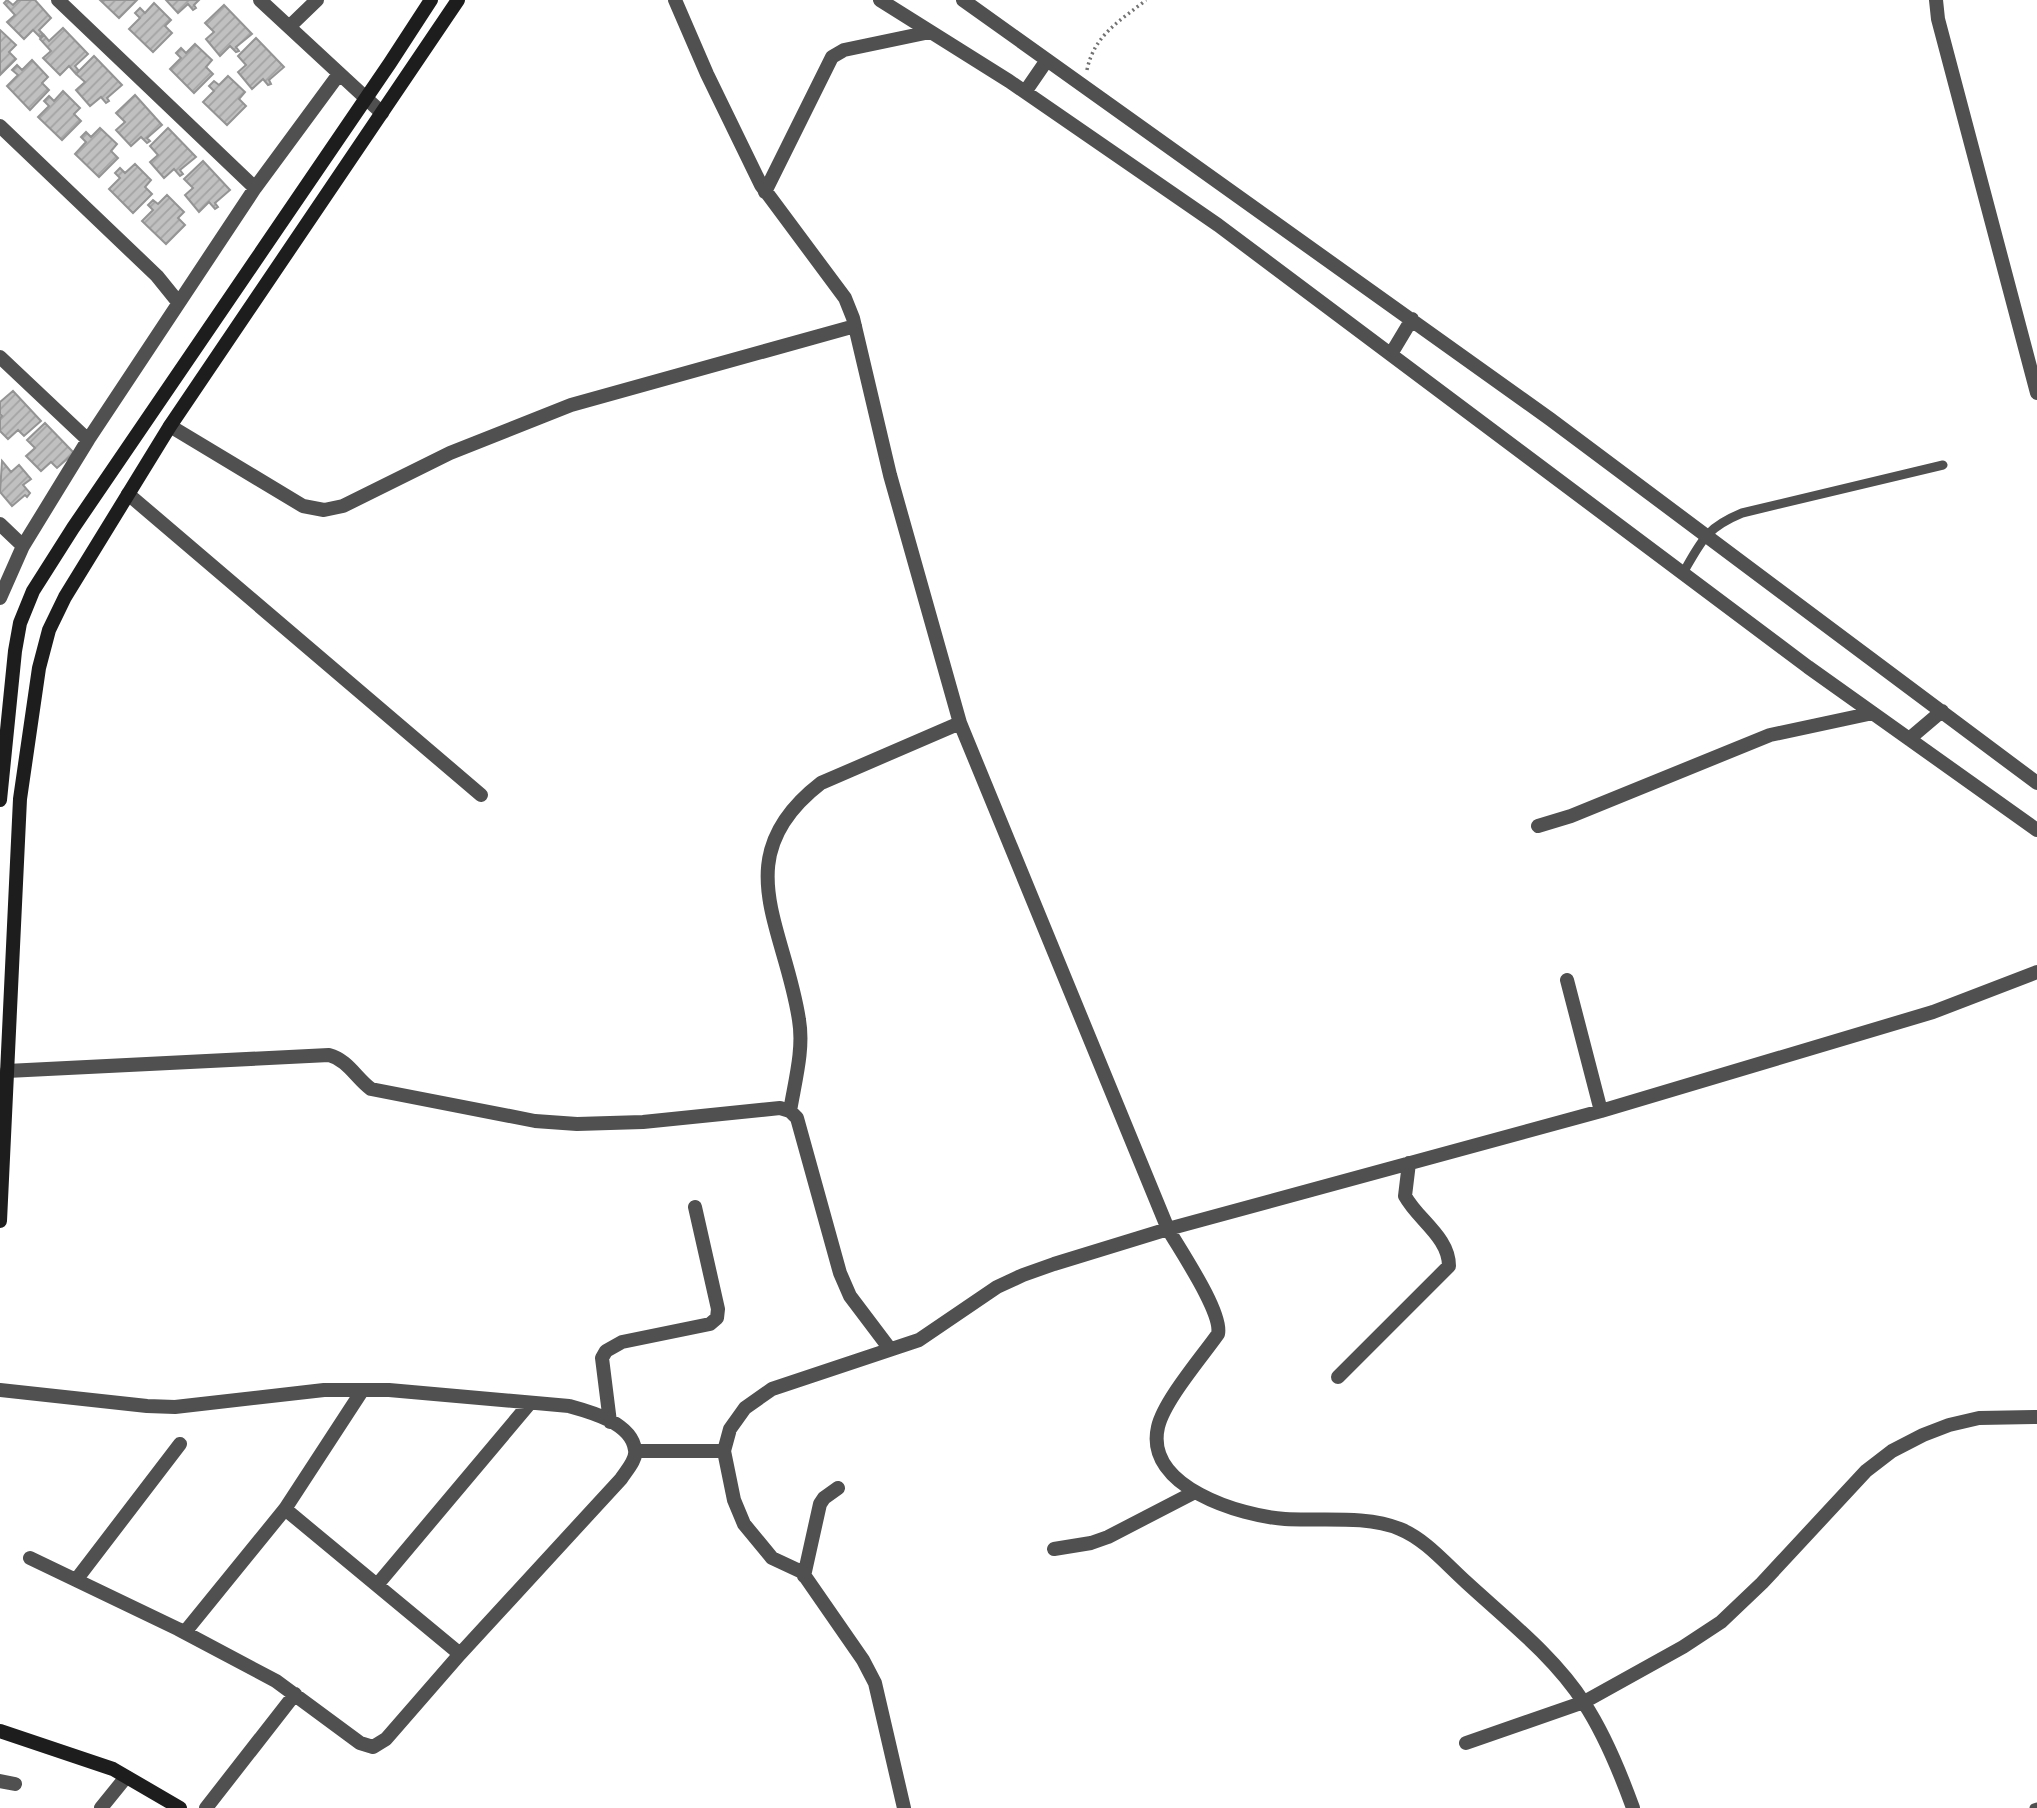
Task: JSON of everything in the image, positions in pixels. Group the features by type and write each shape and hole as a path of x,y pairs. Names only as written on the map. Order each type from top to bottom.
{"street":[{"path":"58,0 255,188"},
{"path":"260,0 382,113"},
{"path":"289,27 317,0"},
{"path":"0,800 15,651 20,623 33,591 431,0"},
{"path":"0,1220 20,799 39,668 50,630 65,597 170,426 458,0"},
{"path":"675,0 765,192 845,298 855,326 890,475 960,723 1168,1229 1212,1306 1219,1329 1158,1424 1156,1439 1162,1460 1194,1493 1246,1513 1266,1518 1378,1522 1402,1529 1428,1547 1554,1666 1584,1702 1618,1767 1633,1808"},
{"path":"880,0 1025,92 1218,225 1683,573 2037,830"},
{"path":"963,0 1550,419 2037,783"},
{"path":"1936,0 1938,19 2037,393"},
{"path":"765,192 832,57 844,50 930,32"},
{"path":"1025,92 1047,60"},
{"path":"0,598 23,547 88,440 255,188 339,75"},
{"path":"4,136 157,276 178,302"},
{"path":"1391,354 1412,319"},
{"path":"170,426 303,506 324,510 343,506 450,453 571,405 855,326"},
{"path":"0,357 88,440"},
{"path":"128,494 481,795"},
{"path":"0,524 23,547"},
{"path":"1909,738 1942,711"},
{"path":"1538,826 1572,816 1770,735 1873,713"},
{"path":"790,1111 801,1041 796,1002 774,925 768,887 770,847 787,814 821,783 960,723"},
{"path":"904,1808 875,1683 853,1644 804,1576 796,1568 772,1558 744,1524 734,1500 724,1451 730,1429 745,1408 772,1390 919,1340 998,1287 1023,1275 1168,1229 1601,1111 1933,1012 2037,972"},
{"path":"1567,980 1601,1111"},
{"path":"7,1070 329,1055 346,1064 361,1082 371,1088 535,1121 577,1125 643,1122 780,1108 790,1111 797,1118 840,1273 850,1296 890,1349"},
{"path":"1338,1377 1449,1266 1449,1256 1443,1244 1405,1196 1409,1163"},
{"path":"610,1422 602,1358 606,1351 622,1342 710,1324 717,1318 718,1309 695,1207"},
{"path":"0,1390 175,1407 324,1390 388,1390 569,1406 590,1412 627,1433 636,1451 621,1479 386,1739 373,1748 360,1743 276,1681 185,1632 30,1558"},
{"path":"185,1632 285,1508 362,1391"},
{"path":"377,1585 530,1403"},
{"path":"1466,1744 1584,1702 1683,1647 1721,1622 1762,1583 1866,1471 1892,1451 1949,1425 1979,1418 2037,1416"},
{"path":"76,1580 180,1444"},
{"path":"636,1451 724,1451"},
{"path":"804,1576 820,1504 838,1488"},
{"path":"1054,1549 1091,1543 1108,1537 1194,1493"},
{"path":"285,1508 460,1654"},
{"path":"206,1808 295,1694"},
{"path":"0,1731 113,1769 180,1808"},
{"path":"101,1808 126,1777"}],"lane":[{"path":"1683,573 1705,535 1721,522 1742,513 1943,466"}],"path":[{"path":"1085,86 1093,49 1101,37 1146,0"}],"building":[{"path":"7,0 13,5 18,0 35,0 51,18 39,30 43,34 40,37 33,30 24,39 7,22 15,15 4,3"},
{"path":"100,0 137,0 119,18"},
{"path":"166,0 199,0 193,10 188,4 178,13"},
{"path":"154,3 171,20 165,26 172,33 153,52 129,29 140,18 135,13 140,8 145,13"},
{"path":"224,5 252,34 236,47 239,51 236,52 230,46 220,56 206,39 214,32 205,23"},
{"path":"63,28 88,54 75,66 79,71 76,74 69,66 60,75 43,58 51,51 40,39 44,35 49,41"},
{"path":"0,30 16,45 9,52 16,59 0,75"},
{"path":"256,38 284,67 269,80 271,84 268,85 263,79 252,89 238,72 246,65 238,56"},
{"path":"195,44 212,60 206,67 213,74 194,93 170,69 181,58 176,53 181,48 186,53"},
{"path":"94,56 122,85 107,98 109,101 106,103 101,97 90,106 76,90 85,82 76,74"},
{"path":"32,60 48,77 42,83 49,90 30,110 7,86 18,75 12,70 17,65 22,70"},
{"path":"228,76 245,92 239,99 246,106 227,125 203,102 214,91 209,86 214,81 219,85"},
{"path":"63,91 80,108 74,114 81,121 62,140 38,117 49,106 44,101 49,96 54,101"},
{"path":"135,95 162,125 147,138 150,141 147,143 141,137 131,146 116,130 125,122 116,113"},
{"path":"100,128 117,144 111,151 118,158 99,177 75,154 86,142 81,137 86,132 91,137"},
{"path":"168,128 196,157 180,170 183,174 180,176 174,169 164,178 150,162 158,155 150,146"},
{"path":"203,161 230,190 215,203 218,207 215,209 209,202 199,212 185,195 193,188 184,179"},
{"path":"135,164 151,180 145,187 152,194 133,213 109,189 120,178 115,173 120,168 125,173"},
{"path":"167,195 184,212 178,218 185,225 166,244 142,221 153,210 148,205 153,200 158,204"},
{"path":"13,391 41,421 24,436 18,430 8,439 0,431 0,402"},
{"path":"45,423 74,453 57,468 51,462 41,471 26,456 35,448 27,440"},
{"path":"2,461 11,472 19,465 31,479 23,485 30,493 12,506 0,492"}]}
